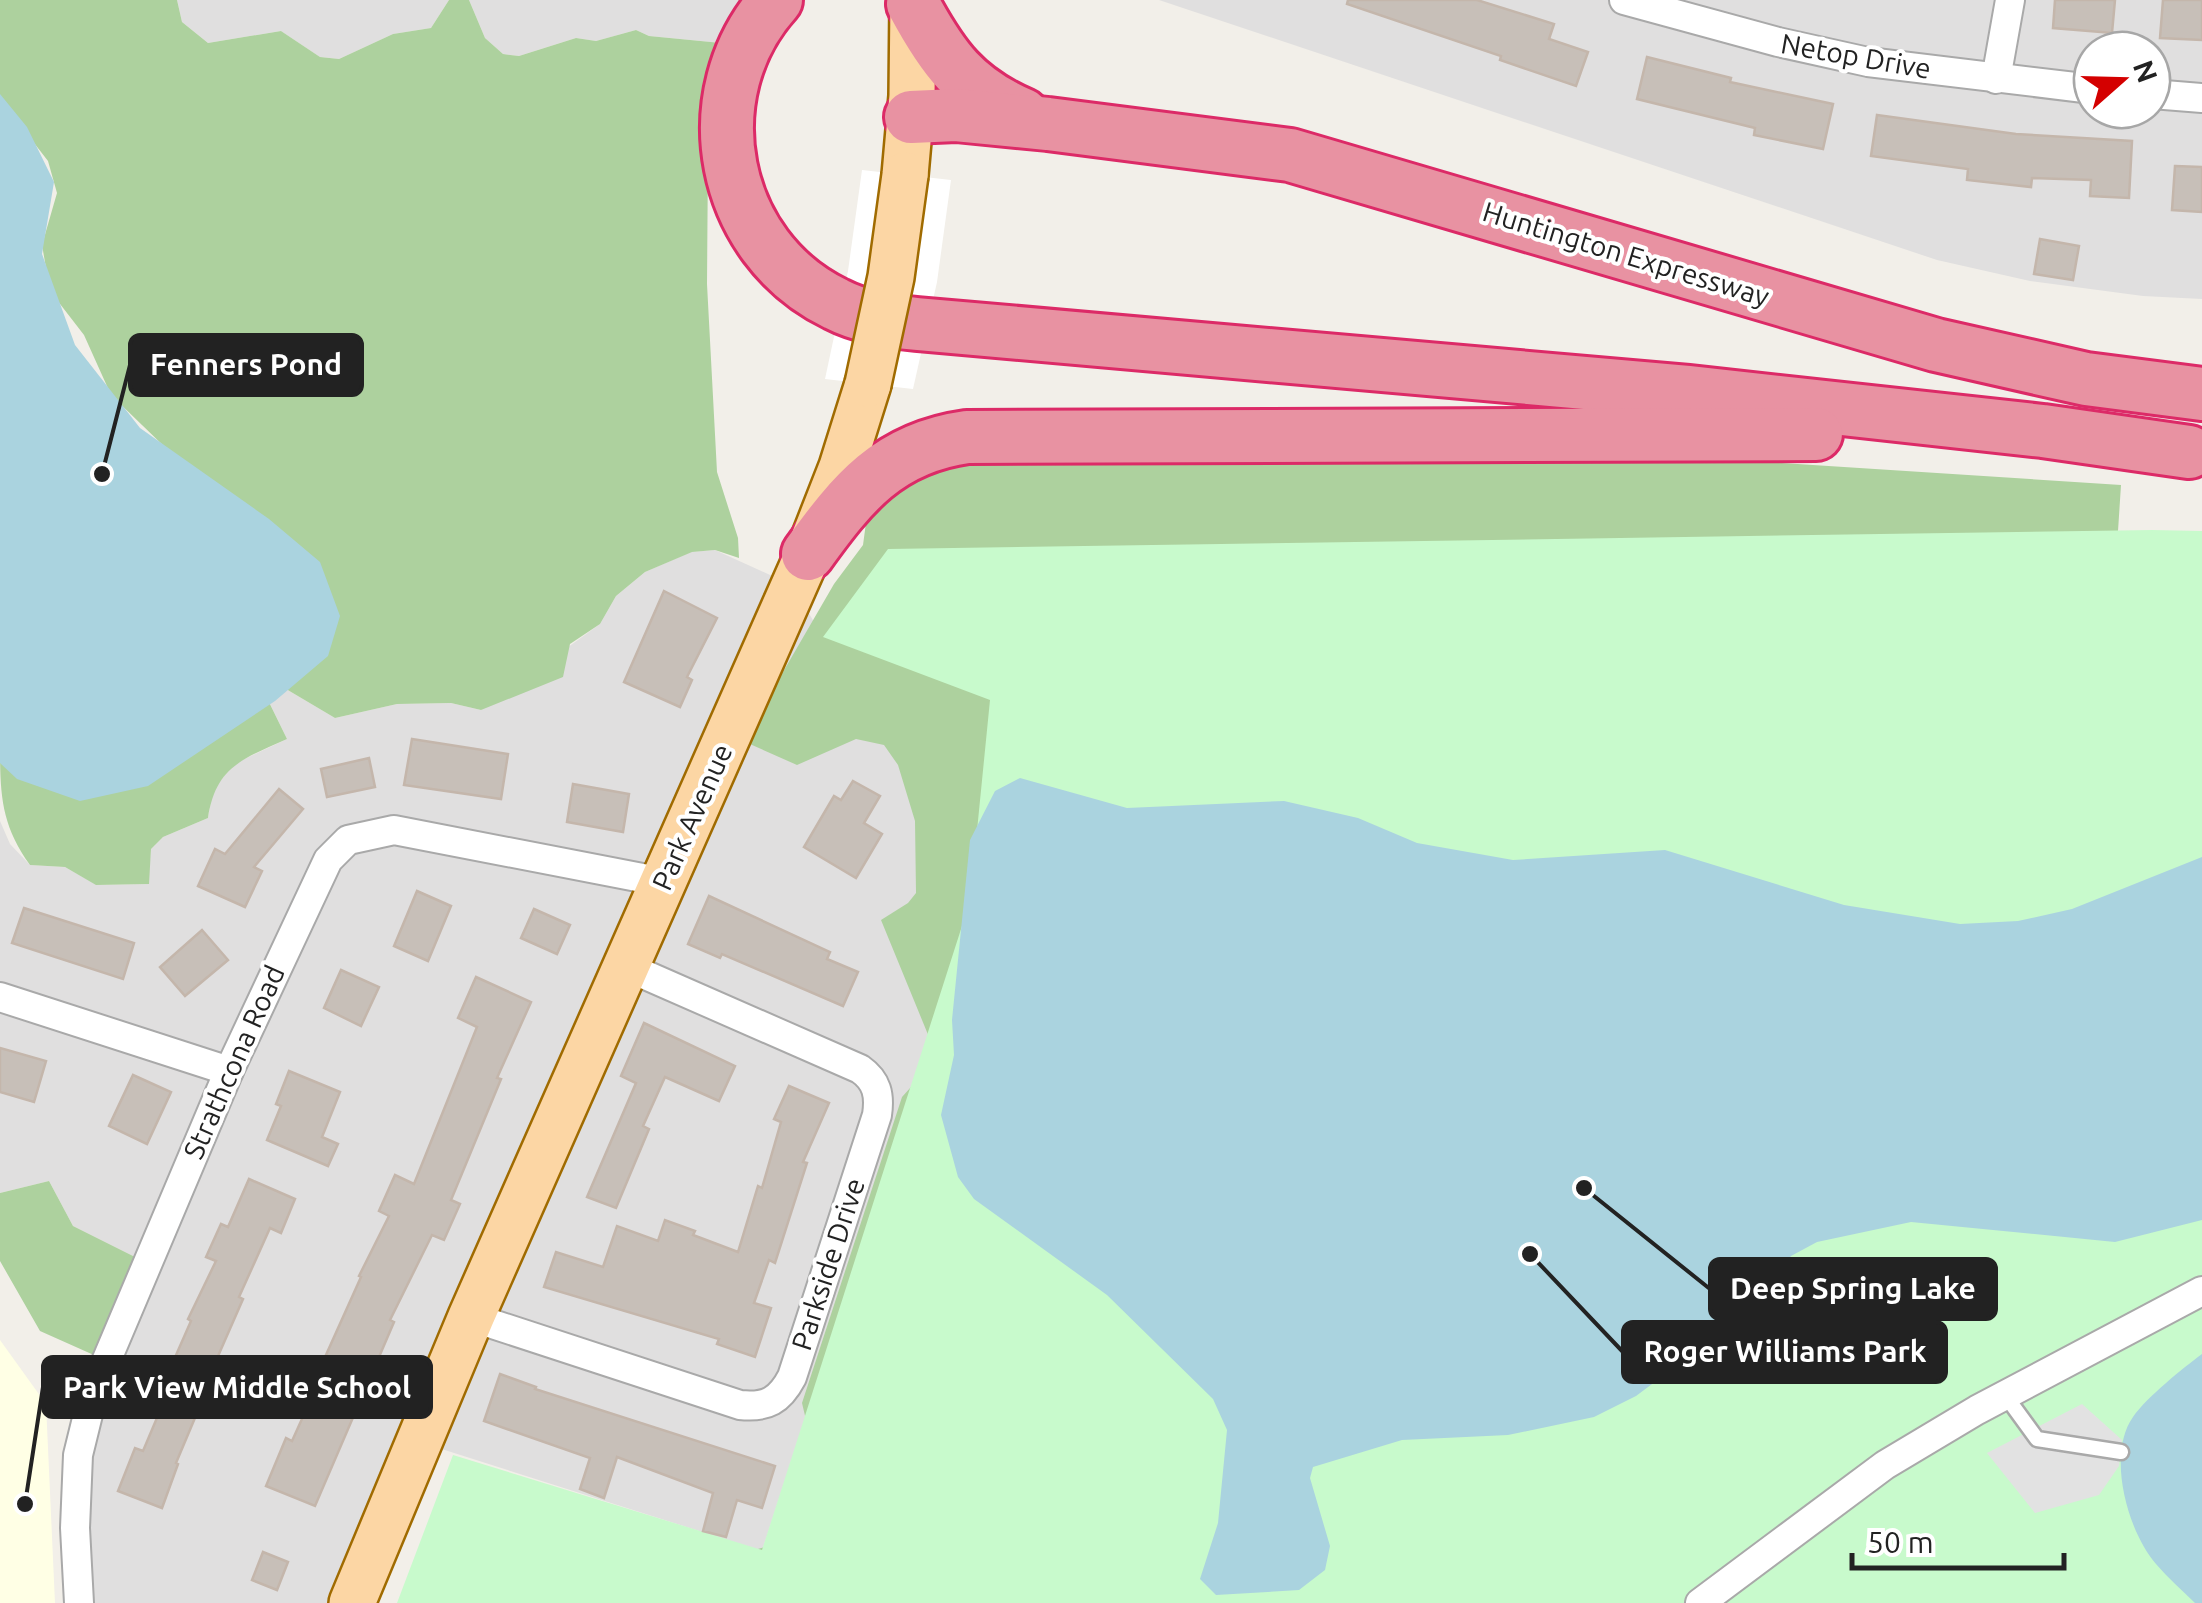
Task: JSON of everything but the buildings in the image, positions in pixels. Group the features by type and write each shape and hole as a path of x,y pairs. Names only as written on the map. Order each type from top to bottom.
{"highway":[{"path":"776,0 752,32 732,79 726,114 730,172 752,226 773,256 816,293 854,312 897,322 1706,394 2195,452"},
{"path":"913,2 948,61 972,87 1001,105 1048,124"},
{"path":"911,117 956,115 1048,124"},
{"name":"Huntington Expressway","path":"1048,124 1238,147 1318,162 1969,354 2086,379 2202,394"},
{"path":"808,554 844,505 877,473 910,452 967,437 1864,434 1937,436 2042,447 2195,452"}],"main road":[{"name":"Park Avenue","path":"352,1603 472,1317 808,554 842,466 868,384 891,278 911,117 913,2"}],"street":[{"name":"Netop Drive","path":"1624,0 1850,58 2072,87"},
{"path":"1996,79 2010,0"},
{"path":"2172,96 2202,98"},
{"name":"Strathcona Road","path":"80,1603 75,1528 78,1456 94,1390 228,1072 328,860 348,840 394,830 663,882"},
{"name":"Parkside Drive","path":"472,1317 740,1405 766,1405 778,1399 792,1377 877,1115 876,1086 860,1069 625,966"},
{"path":"0,997 228,1072"},
{"path":"1700,1603 1885,1464 2005,1394 2202,1291"}],"lane":[{"path":"2005,1394 2037,1439 2120,1452"}],"shaded area":[{"path":"177,0 449,0 431,28 393,34 339,59 320,57 281,31 208,43 182,22"},
{"path":"469,0 775,0 721,43 649,36 636,30 596,41 576,38 519,56 503,54 485,38"},
{"path":"1159,0 2202,0 2202,299 2143,296 2030,281 1937,260"},
{"path":"715,550 792,585 823,637 990,699 956,954 762,1551 429,1445 351,1603 83,1603 79,1458 149,1264 73,1226 49,1181 0,1193 0,821 10,844 30,865 65,867 97,885 148,884 151,849 163,837 208,818 213,790 234,764 287,739 264,692 281,686 335,718 397,704 451,703 481,710 600,624 616,596 645,572 691,552"},
{"path":"0,1340 46,1404 55,1603 0,1603"},
{"path":"2082,1404 2122,1440 2119,1466 2099,1495 2035,1513 1987,1453"}],"green space":[{"path":"0,0 177,0 182,22 208,43 281,31 320,57 339,59 393,34 431,28 449,0 469,0 485,38 503,54 519,56 576,38 596,41 636,30 649,36 721,43 708,153 707,284 717,472 738,538 739,558 715,550 692,552 645,572 616,596 600,624 570,644 563,677 481,710 451,703 397,704 335,718 281,686 173,455 111,395 84,335 50,291 42,245 57,193 48,161 0,99"},
{"path":"984,454 1720,459 2121,485 2118,531 1558,1548 730,1557 804,1536 823,1492 802,1403 902,1097 928,1068 929,1037 881,920 908,903 916,893 915,821 898,765 884,745 856,739 797,765 743,741 834,584 863,545 868,508 909,471 939,472"},
{"path":"2202,531 2202,1603 397,1603 453,1455 762,1550 970,901 990,700 823,637 888,549"},
{"path":"264,692 287,739 234,766 218,787 208,818 163,837 151,849 149,884 96,885 65,867 30,865 7,821 0,776 0,739"},
{"path":"49,1181 73,1226 149,1264 105,1360 40,1331 0,1261 0,1193"}],"water":[{"path":"0,94 27,127 54,182 42,254 75,345 140,428 269,519 320,562 340,616 328,656 275,701 148,786 80,801 17,779 0,763"},
{"path":"1020,778 1127,808 1284,801 1358,818 1417,843 1513,860 1665,850 1844,905 1960,924 2018,921 2072,909 2202,857 2202,1220 2115,1242 1911,1222 1817,1242 1791,1256 1742,1317 1636,1396 1594,1417 1508,1435 1402,1440 1313,1467 1310,1478 1330,1546 1325,1570 1299,1590 1216,1595 1200,1579 1218,1523 1227,1430 1213,1399 1107,1295 974,1199 958,1177 941,1115 954,1055 952,1020 970,840 995,791"},
{"path":"2202,1354 2202,1603 2195,1603 2156,1564 2137,1533 2124,1493 2121,1451 2125,1433 2139,1409"}],"pier":[{"path":"862,170 951,180 937,282 913,389 825,379 848,271"}],"place":[{"name":"Fenners Pond","path":"102,474"},
{"name":"Deep Spring Lake","path":"1584,1188"},
{"name":"Roger Williams Park","path":"1530,1254"},
{"name":"Park View Middle School","path":"25,1504"}]}
